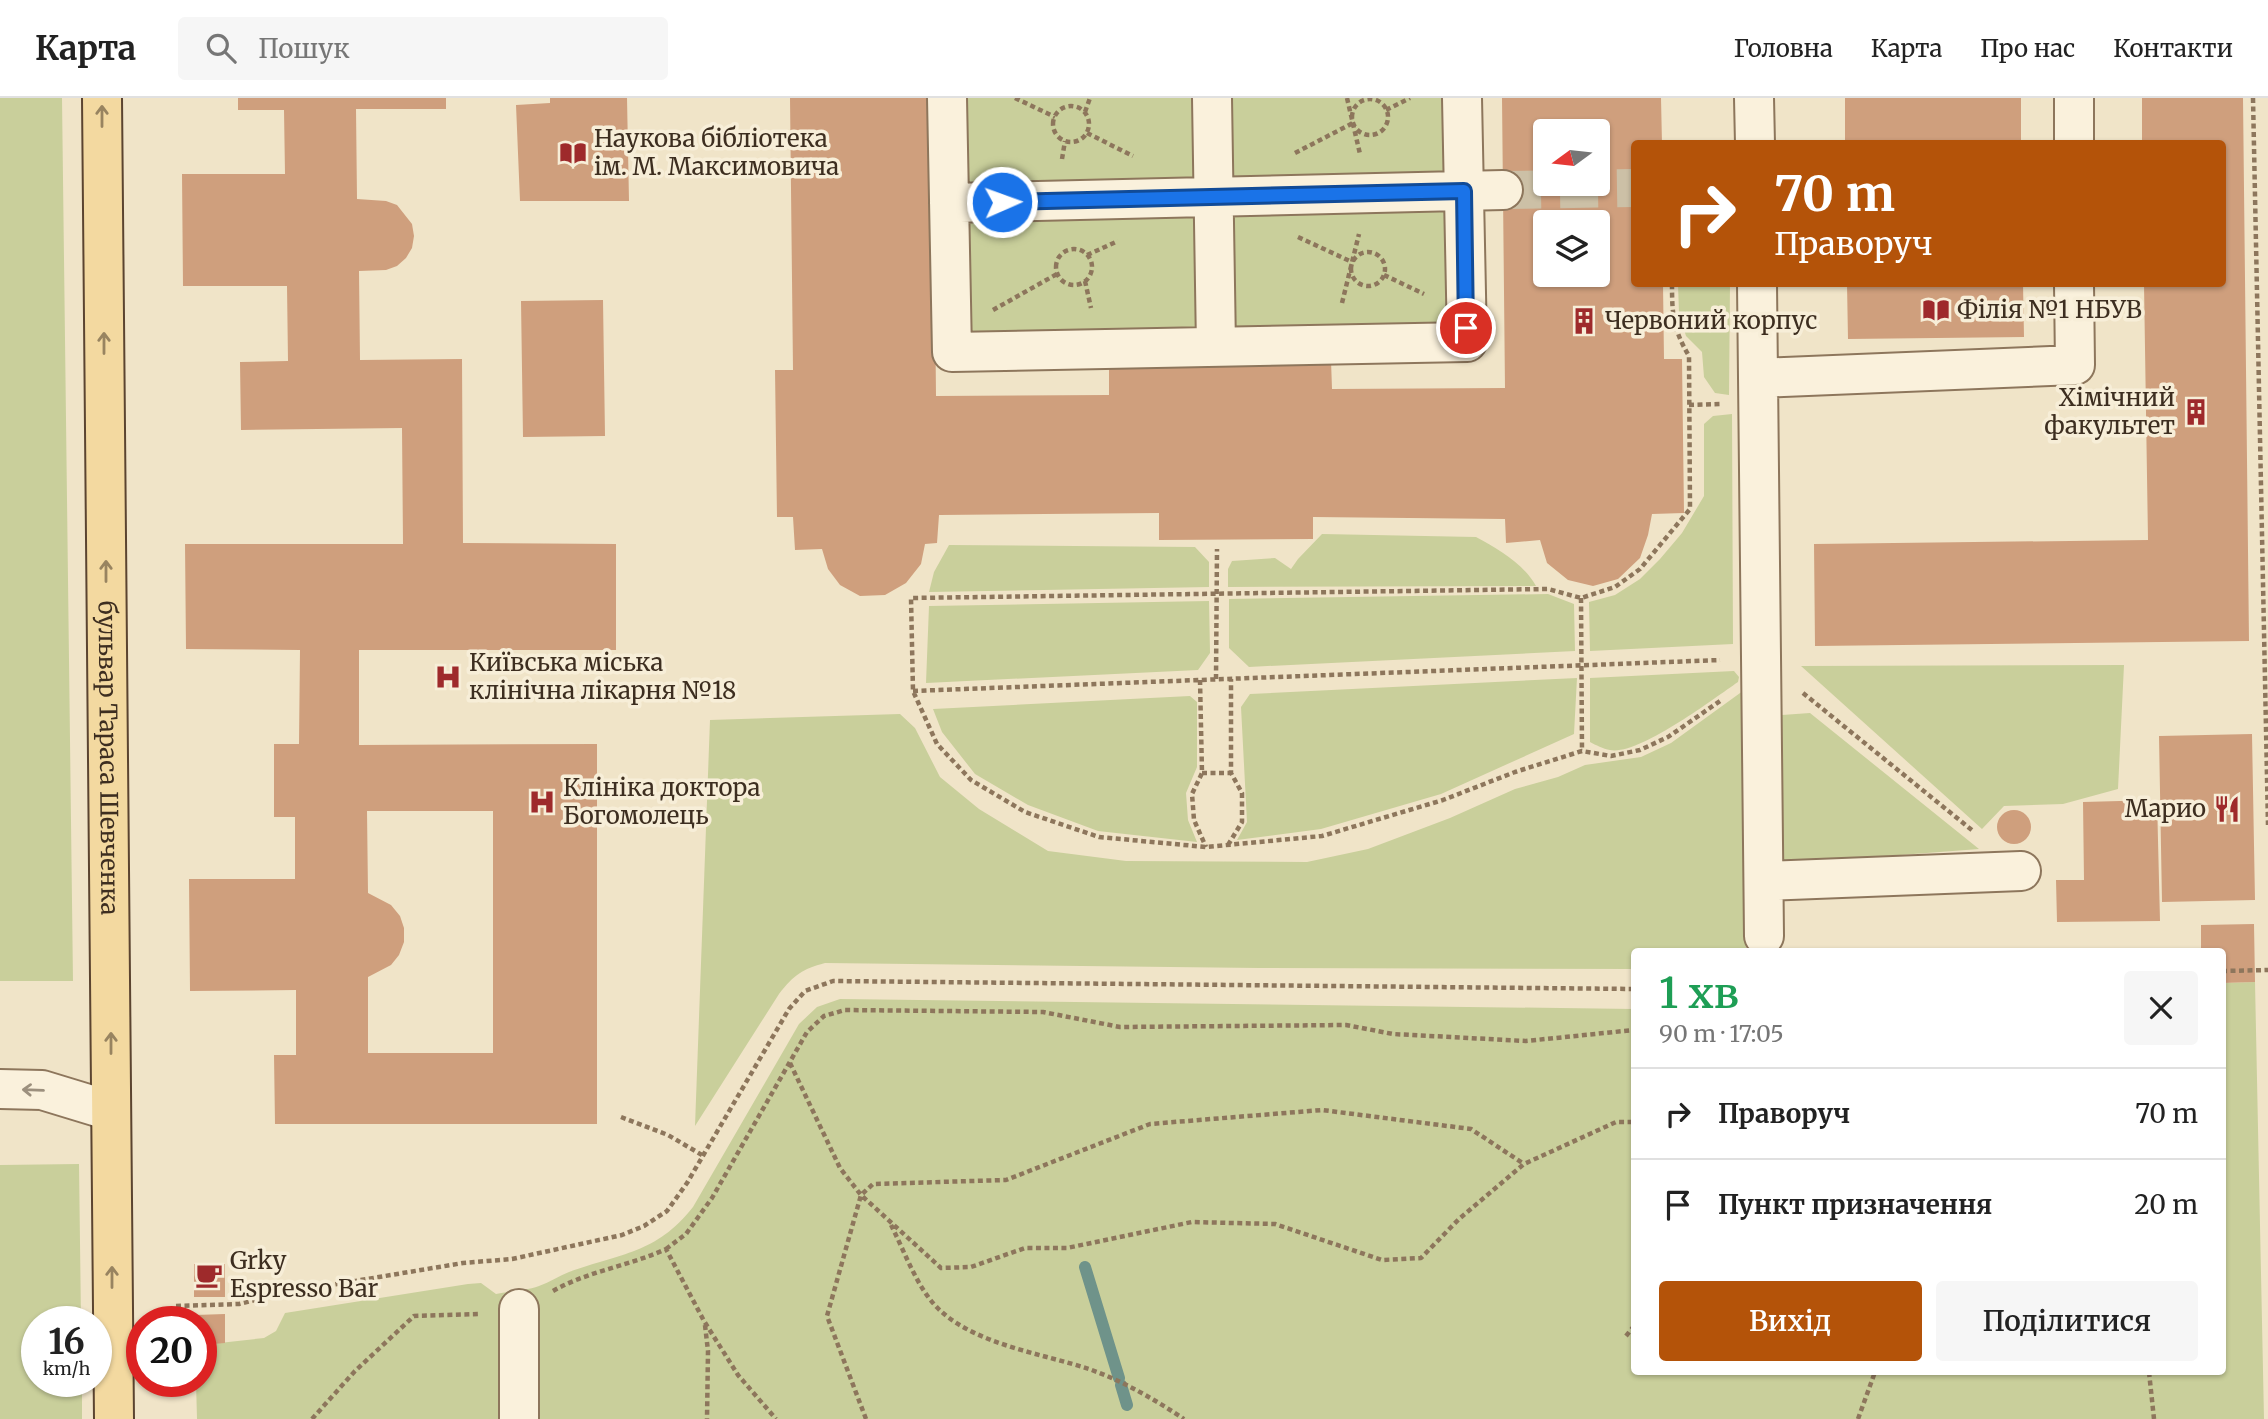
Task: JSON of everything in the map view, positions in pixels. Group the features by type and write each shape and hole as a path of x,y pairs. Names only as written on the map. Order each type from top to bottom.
{"main road":[{"name":"бульвар Тараса Шевченка","path":"102,98 114,1419"}],"street":[{"path":"947,98 952,352 1467,342 1462,98"},
{"path":"1212,98 1216,347"},
{"path":"1754,98 1755,140"},
{"path":"2074,98 2074,140"},
{"path":"949,203 1503,190"},
{"path":"1757,287 1764,936"},
{"path":"1758,378 2074,365 2074,287"},
{"path":"1764,881 2021,871"},
{"path":"0,1089 42,1090 111,1111"},
{"path":"519,1309 519,1419"}],"path":[{"path":"1015,98 1055,117"},
{"path":"1085,112 1080,108 1068,106 1058,112 1054,129 1060,138 1075,141 1083,137 1089,127 1085,112 1090,98"},
{"path":"1386,110 1410,98"},
{"path":"2253,98 2268,825"},
{"path":"1362,100 1378,101 1386,110 1385,127 1374,134 1361,133 1353,123 1353,109 1362,100"},
{"path":"1065,251 1080,251 1087,256 1092,266 1089,277 1080,284 1069,285 1057,274 1056,264 1065,251"},
{"path":"1374,252 1383,262 1384,275 1375,285 1362,285 1352,276 1352,262 1361,253 1374,252"},
{"path":"952,332 1057,274"},
{"path":"1672,287 1672,316 1678,337 1689,356 1690,509 1640,569 1615,587 1581,598 1549,589 911,598 913,691 937,744 971,780 1025,811 1099,836 1206,847 1322,836 1443,800 1515,772 1582,751 1611,756 1640,750 1668,737 1741,687 1761,658"},
{"path":"1216,679 1217,549"},
{"path":"1581,598 1582,751"},
{"path":"913,691 1761,658 2021,871"},
{"path":"1228,846 1242,822 1242,793 1231,773 1231,679"},
{"path":"1200,680 1202,773 1192,794 1194,820 1206,847"},
{"path":"1202,773 1231,773"},
{"path":"2226,971 2268,970"},
{"path":"176,1306 239,1304 283,1293 512,1259 622,1235 644,1226 667,1211 687,1183 789,1009 805,991 833,981 1631,989"},
{"path":"312,1419 355,1371 414,1315 503,1314 536,1302 574,1279 666,1249 685,1234 712,1198 807,1032 824,1016 845,1010 1043,1012 1120,1027 1346,1025 1393,1034 1527,1041 1631,1030"},
{"path":"789,1062 840,1168 861,1195 941,1268 971,1267 1024,1248 1068,1248 1192,1222 1275,1224 1382,1260 1421,1258 1460,1219 1524,1164 1616,1122 1631,1122"},
{"path":"866,1419 827,1316 861,1195 873,1184 1006,1180 1150,1124 1322,1110 1471,1129 1524,1164"},
{"path":"621,1117 668,1135 702,1155"},
{"path":"889,1221 925,1292 943,1313 971,1330 1002,1343 1121,1382 1151,1397 1184,1419"},
{"path":"666,1249 704,1321 738,1375 776,1419"},
{"path":"704,1321 708,1351 707,1419"},
{"path":"1626,1336 1631,1330"},
{"path":"1858,1419 1874,1375"},
{"path":"2149,1375 2154,1419"}],"green space":[{"path":"0,98 62,98 73,981 0,981"},
{"path":"958,98 1451,98 1455,333 963,341"},
{"path":"1678,287 1730,287 1729,395 1715,393 1704,377 1702,352 1686,336 1679,313"},
{"path":"1732,414 1733,644 1590,651 1589,602 1615,595 1640,579 1682,533 1704,496 1704,424 1713,416"},
{"path":"1322,534 1476,537 1518,564 1536,586 1228,587 1228,569 1232,561 1275,558 1291,569"},
{"path":"949,545 1195,547 1209,562 1209,587 929,592 934,572"},
{"path":"1548,594 1574,604 1575,651 1249,667 1229,648 1229,599"},
{"path":"1209,601 1210,653 1198,670 926,683 929,606"},
{"path":"2124,665 2118,789 2063,804 2004,806 1982,829 1801,666"},
{"path":"1734,671 1739,677 1738,682 1656,736 1623,749 1607,749 1590,742 1590,678"},
{"path":"1577,678 1574,734 1441,794 1321,829 1237,840 1247,822 1241,707 1250,694"},
{"path":"1747,688 1746,948 1631,948 1631,969 825,963 799,974 779,994 695,1126 710,720 900,714 915,728 940,777 979,809 1048,851 1126,861 1307,862 1368,849 1450,818 1515,789 1558,777 1585,765 1641,757 1671,743"},
{"path":"1190,696 1197,702 1197,767 1186,793 1188,820 1197,842 1098,831 1028,805 975,774 942,732 933,709"},
{"path":"1810,713 1979,849 1782,864 1782,715"},
{"path":"2255,982 2264,1419 197,1419 196,1397 217,1397 217,1343 264,1338 276,1331 285,1313 468,1284 481,1283 496,1294 529,1289 651,1243 679,1223 693,1207 799,1024 817,1007 840,999 1631,1009 1631,1375 2226,1375 2226,983"},
{"path":"79,1164 81,1306 21,1306 21,1397 82,1397 82,1419 0,1419 0,1165"}],"building":[{"path":"238,98 446,98 446,109 356,109 357,199 386,201 397,205 412,224 414,236 412,248 397,266 386,270 359,271 360,360 462,359 463,543 616,544 616,650 359,650 359,745 597,744 597,1124 275,1124 274,1055 296,1055 296,990 190,991 189,879 295,879 295,817 274,817 274,744 299,744 300,650 186,649 185,544 403,544 402,428 241,430 240,362 288,361 287,286 183,286 182,174 285,174 284,110 238,110","holes":["367,811 493,811 493,1053 368,1053 368,977 391,965 399,955 404,942 404,928 400,916 391,905 368,893"]},
{"name":"Наукова бібліотека ім. М. Максимовича","path":"550,98 627,98 629,201 520,201 516,105 550,103"},
{"name":"Червоний корпус","path":"790,98 933,98 936,396 1109,395 1109,362 1331,360 1332,389 1505,388 1502,98 1661,98 1662,140 1631,140 1631,287 1663,287 1664,359 1682,359 1684,513 1652,514 1640,558 1618,579 1593,586 1568,580 1547,563 1540,540 1506,543 1505,519 1313,517 1313,539 1159,540 1159,513 939,515 937,543 925,544 921,564 906,583 885,595 860,596 840,585 828,569 822,549 795,550 793,517 777,517 775,370 793,370"},
{"path":"1845,98 2021,98 2021,140 1845,140"},
{"name":"Хімічний факультет","path":"2142,98 2243,98 2249,641 1815,646 1814,544 2148,540 2144,287 2226,287 2226,140 2142,140"},
{"name":"Філія №1 НБУВ","path":"1847,287 2023,287 2024,337 1848,339"},
{"path":"603,300 605,436 523,437 521,301"},
{"path":"2252,734 2255,900 2162,902 2159,736"},
{"path":"2157,800 2160,921 2057,922 2056,880 2084,880 2083,802"},
{"path":"2014,810 2026,815 2031,827 2026,839 2014,844 2002,839 1997,827 2002,815"},
{"path":"2254,924 2255,982 2226,983 2226,948 2201,948 2201,925"},
{"path":"194,1264 225,1264 225,1297 194,1297"},
{"path":"217,1314 225,1314 225,1343 217,1344"}],"waterway":[{"path":"1085,1267 1119,1378"},
{"path":"1121,1385 1127,1405"}],"tunnel":[{"path":"1503,190 1631,188"}],"place":[{"name":"Наукова бібліотека ім. М. Максимовича","path":"573,153"},
{"name":"Філія №1 НБУВ","path":"1936,310"},
{"name":"Червоний корпус","path":"1584,321"},
{"name":"Хімічний факультет","path":"2196,412"},
{"name":"Київська міська клінічна лікарня №18","path":"448,677"},
{"name":"Клініка доктора Богомолець","path":"542,802"},
{"name":"Марио","path":"2227,809"},
{"name":"Grky Espresso Bar","path":"209,1275"}],"route":[{"path":"1002,202 1464,191 1466,328"}]}
